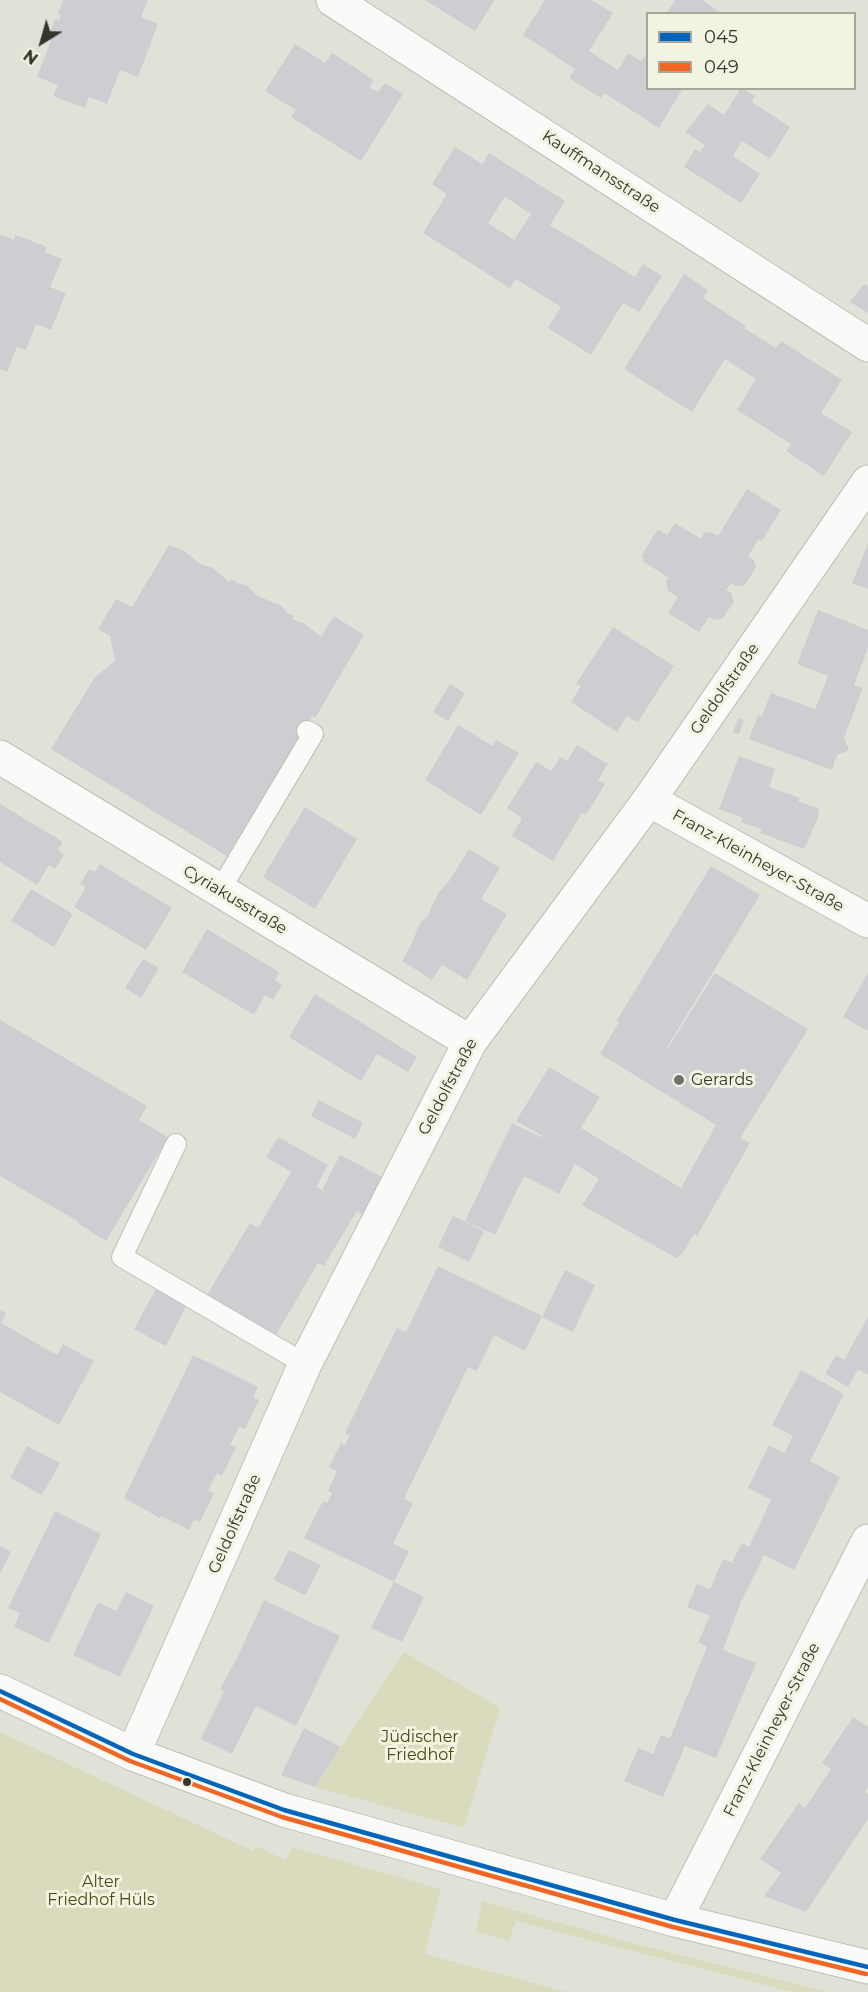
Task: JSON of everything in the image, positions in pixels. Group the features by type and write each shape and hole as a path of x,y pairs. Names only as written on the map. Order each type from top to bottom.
{"street":[{"name":"Kauffmansstraße","path":"333,0 868,345"},
{"name":"Geldolfstraße","path":"133,1754 305,1364 470,1042 649,800 868,482"},
{"name":"Cyriakusstraße","path":"0,757 470,1042"},
{"name":"Franz-Kleinheyer-Straße","path":"649,800 868,921"},
{"name":"Franz-Kleinheyer-Straße","path":"675,1920 868,1541"},
{"path":"0,1691 133,1754 284,1810 675,1920 868,1967"}],"lane":[{"path":"220,890 313,734 307,731"},
{"path":"176,1144 122,1257 305,1364"}],"green space":[{"name":"Jüdischer Friedhof","path":"404,1652 500,1708 464,1828 315,1787"},
{"name":"Alter Friedhof Hüls","path":"0,1732 253,1851 256,1846 286,1860 292,1847 441,1889 425,1954 567,1992 0,1992"},
{"path":"482,1901 639,1945 829,1992 792,1992 516,1921 509,1941 476,1932"}],"building":[{"path":"63,0 148,0 141,17 158,24 138,77 120,70 107,104 89,97 85,108 53,96 58,85 37,77 51,40 48,38 55,19 59,20 61,14 58,14"},
{"path":"425,0 495,0 475,31"},
{"path":"545,0 591,0 613,13 589,51 618,70 628,53 641,61 646,55 646,90 682,90 659,128 604,93 601,98 569,78 575,69 523,35"},
{"path":"675,0 702,0 720,12 667,12"},
{"path":"295,44 325,63 332,53 374,80 369,87 378,92 385,83 403,94 361,161 291,117 296,110 265,91"},
{"path":"740,90 744,90 755,96 752,102 790,127 770,159 742,141 733,156 760,174 741,203 684,167 695,149 700,152 705,145 685,132 708,104 724,115"},
{"path":"455,147 482,164 489,153 565,201 550,225 635,277 643,264 662,276 639,312 623,303 591,355 548,328 561,307 516,279 510,288 423,233 447,194 432,184","holes":["505,197 531,214 514,240 488,223"]},
{"path":"0,234 14,240 16,235 47,247 45,252 62,259 50,287 66,293 51,330 36,324 26,350 17,347 7,372 0,369"},
{"path":"684,274 708,290 703,298 746,326 744,328 776,348 781,341 842,380 821,413 852,432 824,476 786,451 791,444 737,410 756,379 725,359 692,412 624,369"},
{"path":"864,284 868,287 868,313 850,302"},
{"path":"747,489 781,510 762,541 758,540 748,556 754,560 756,567 745,585 736,586 731,583 726,590 731,593 734,602 722,619 715,620 709,617 699,632 668,613 678,597 668,591 666,582 669,578 644,562 642,555 658,529 667,535 675,523 701,539 704,533 711,532 718,536"},
{"path":"868,544 868,589 852,583"},
{"path":"169,545 184,551 200,564 213,568 229,582 231,579 246,585 258,596 282,606 287,613 294,616 292,619 305,624 321,637 334,616 364,635 315,718 312,716 227,856 51,749 95,677 115,661 110,636 98,629 116,599 132,607"},
{"path":"818,610 868,630 868,648 854,685 863,688 844,738 849,750 837,755 832,770 749,739 758,715 762,716 771,693 815,709 828,676 797,664"},
{"path":"613,627 674,666 638,722 627,716 617,732 571,702 581,686 576,684"},
{"path":"450,684 465,693 448,721 433,712"},
{"path":"738,718 744,721 739,734 733,732"},
{"path":"458,725 493,746 496,740 519,753 481,815 425,780"},
{"path":"577,745 608,764 598,780 605,784 586,815 582,813 553,861 512,836 522,818 507,808 536,762 551,771 560,757 567,761"},
{"path":"739,756 775,769 769,787 800,798 798,801 819,809 818,818 804,849 760,833 762,829 741,822 743,818 719,809"},
{"path":"0,804 63,842 58,850 64,855 55,869 49,865 37,885 0,862"},
{"path":"305,807 357,839 315,909 263,877"},
{"path":"469,849 500,868 481,899 507,914 467,980 442,965 432,980 402,961 420,923 427,917 439,892 450,880"},
{"path":"100,864 172,908 146,950 74,907 86,887 80,884 89,869 95,872"},
{"path":"711,866 760,895 666,1049 715,973 808,1029 740,1138 750,1143 697,1236 694,1234 682,1254 676,1258 582,1205 599,1179 575,1164 559,1194 524,1176 495,1235 465,1221 512,1123 543,1138 516,1121 549,1067 600,1097 581,1128 681,1188 716,1125 600,1054 619,1022 617,1020"},
{"path":"31,889 73,914 54,947 11,921"},
{"path":"207,929 279,972 275,980 282,985 273,1000 265,995 254,1015 182,972"},
{"path":"143,959 159,968 141,998 125,988"},
{"path":"868,973 868,1031 843,1017"},
{"path":"315,994 417,1057 408,1072 377,1054 361,1081 289,1037"},
{"path":"0,1020 147,1106 139,1120 168,1137 106,1241 77,1223 79,1222 0,1176"},
{"path":"319,1100 363,1123 355,1139 311,1116"},
{"path":"278,1137 328,1165 316,1187 322,1190 340,1155 384,1178 365,1216 357,1211 324,1266 318,1263 276,1335 207,1295 250,1223 258,1228 291,1172 266,1157"},
{"path":"453,1216 484,1231 469,1262 438,1247"},
{"path":"438,1266 542,1316 525,1351 494,1335 477,1371 468,1367 404,1499 413,1503 393,1544 409,1551 394,1582 304,1538 323,1501 327,1503 332,1493 328,1491 337,1471 329,1467 341,1443 345,1445 350,1435 345,1433 397,1328 406,1332"},
{"path":"565,1270 595,1285 573,1332 542,1317"},
{"path":"156,1289 186,1306 166,1346 134,1329"},
{"path":"0,1310 6,1313 1,1323 57,1355 63,1344 94,1361 59,1425 0,1392"},
{"path":"868,1317 868,1375 858,1369 848,1387 825,1374 836,1355 844,1360"},
{"path":"193,1355 258,1387 253,1397 259,1400 245,1429 239,1427 230,1445 236,1447 222,1476 217,1473 208,1491 214,1493 200,1522 194,1520 189,1530 161,1516 160,1518 124,1498"},
{"path":"801,1370 844,1394 810,1461 840,1477 794,1570 764,1555 741,1602 723,1650 756,1663 716,1758 685,1746 663,1797 624,1781 638,1748 653,1754 661,1735 670,1738 707,1647 698,1642 710,1616 687,1607 697,1584 710,1589 723,1559 744,1568 732,1562 742,1543 749,1547 771,1500 748,1488 769,1445 784,1453 793,1436 772,1425"},
{"path":"27,1446 60,1463 42,1495 10,1478"},
{"path":"55,1511 101,1534 49,1643 14,1627 20,1613 8,1608"},
{"path":"0,1546 11,1552 0,1573"},
{"path":"289,1550 321,1565 305,1595 274,1580"},
{"path":"394,1582 424,1597 402,1642 371,1628"},
{"path":"126,1592 154,1606 120,1677 73,1655 98,1602 116,1611"},
{"path":"264,1600 340,1636 296,1726 256,1706 232,1754 201,1739 224,1691 220,1689"},
{"path":"853,1717 868,1727 868,1787 865,1792 868,1794 868,1819 806,1912 764,1896 781,1873 760,1859 799,1803 805,1808 831,1769 822,1763"},
{"path":"304,1728 341,1747 315,1787 281,1775"}],"transit line":[{"name":"045","path":"0,1691 133,1754 284,1810 675,1920 868,1967"},
{"name":"049","path":"0,1699 130,1761 282,1817 673,1927 866,1974"}],"place":[{"name":"Gerards","path":"679,1080"}]}
